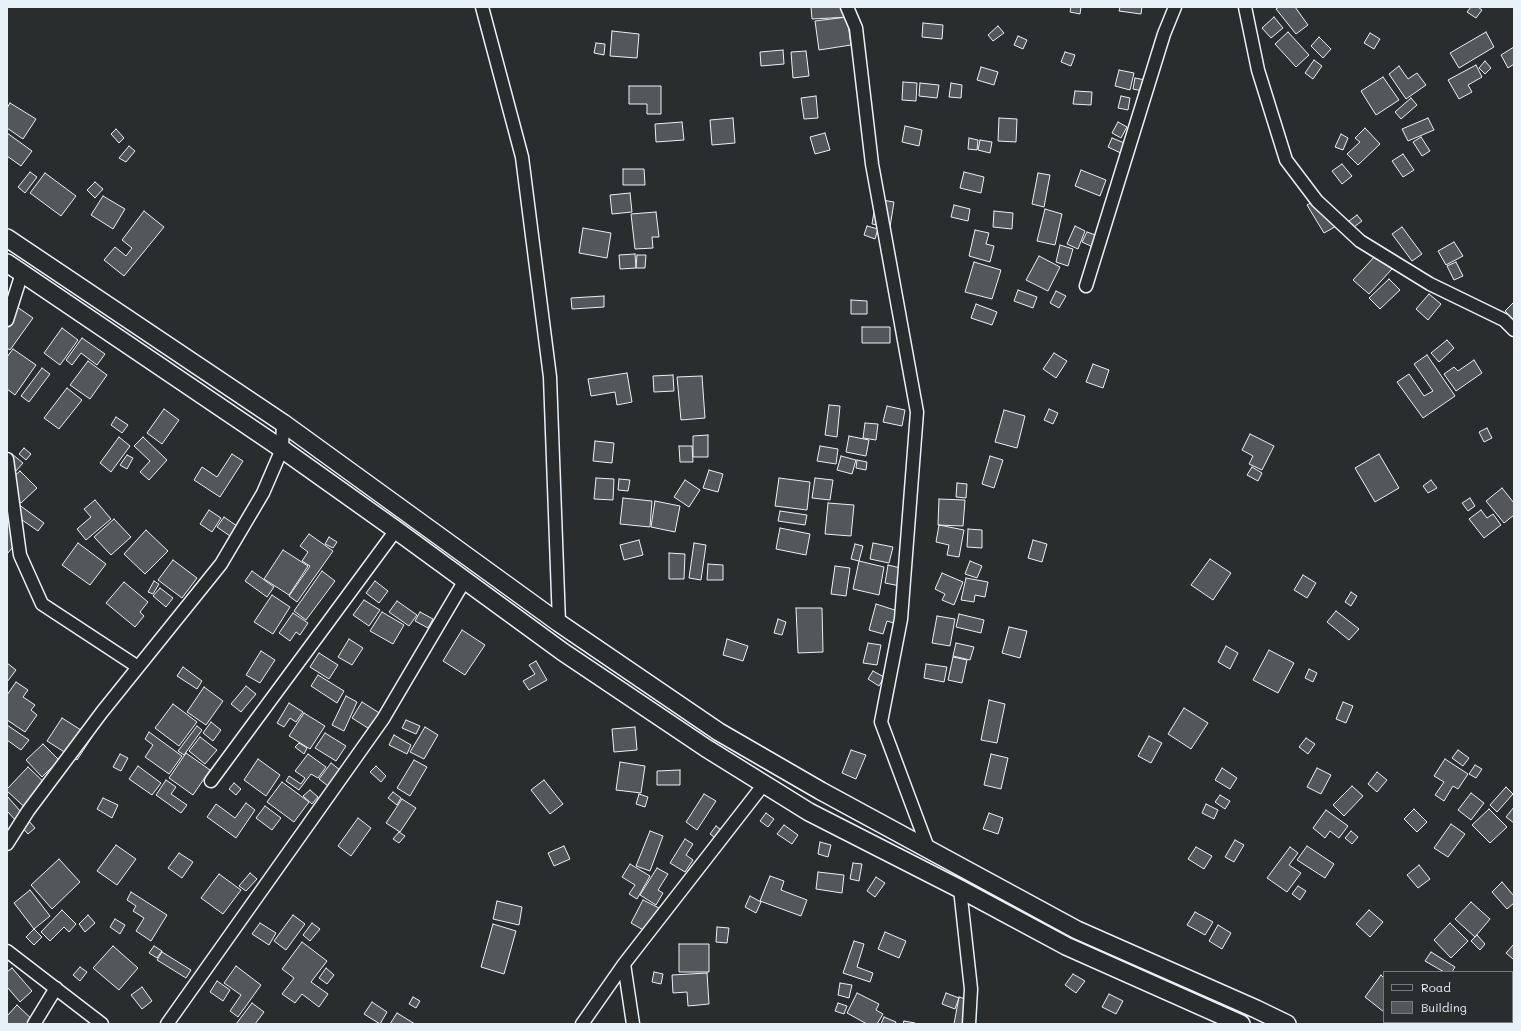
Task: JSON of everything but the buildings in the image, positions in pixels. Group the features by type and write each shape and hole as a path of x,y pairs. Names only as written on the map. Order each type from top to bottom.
{"main road":[{"path":"7,238 283,423 559,623 719,732 821,791 1077,930 1256,1008 1287,1024"},
{"path":"7,263 282,449 563,652 706,748 764,784 815,815 960,889 1066,946 1241,1024"}],"street":[{"path":"482,7 522,157 550,377 559,623"},
{"path":"847,7 856,28 872,164 917,412 901,619 881,722 928,848"},
{"path":"1086,286 1164,34 1175,7"},
{"path":"1245,7 1258,70 1286,160 1317,201 1360,241 1430,284 1504,320 1514,330"},
{"path":"7,320 22,273"},
{"path":"7,844 28,811 138,667 221,564 262,493 282,449 283,423"},
{"path":"7,459 20,555 42,604 138,667"},
{"path":"211,781 396,530"},
{"path":"167,1024 383,719 465,580"},
{"path":"582,1024 624,964 764,784"},
{"path":"960,889 971,989 969,1024"},
{"path":"7,951 102,1024"},
{"path":"624,964 633,1024"},
{"path":"34,1024 56,988"}]}
